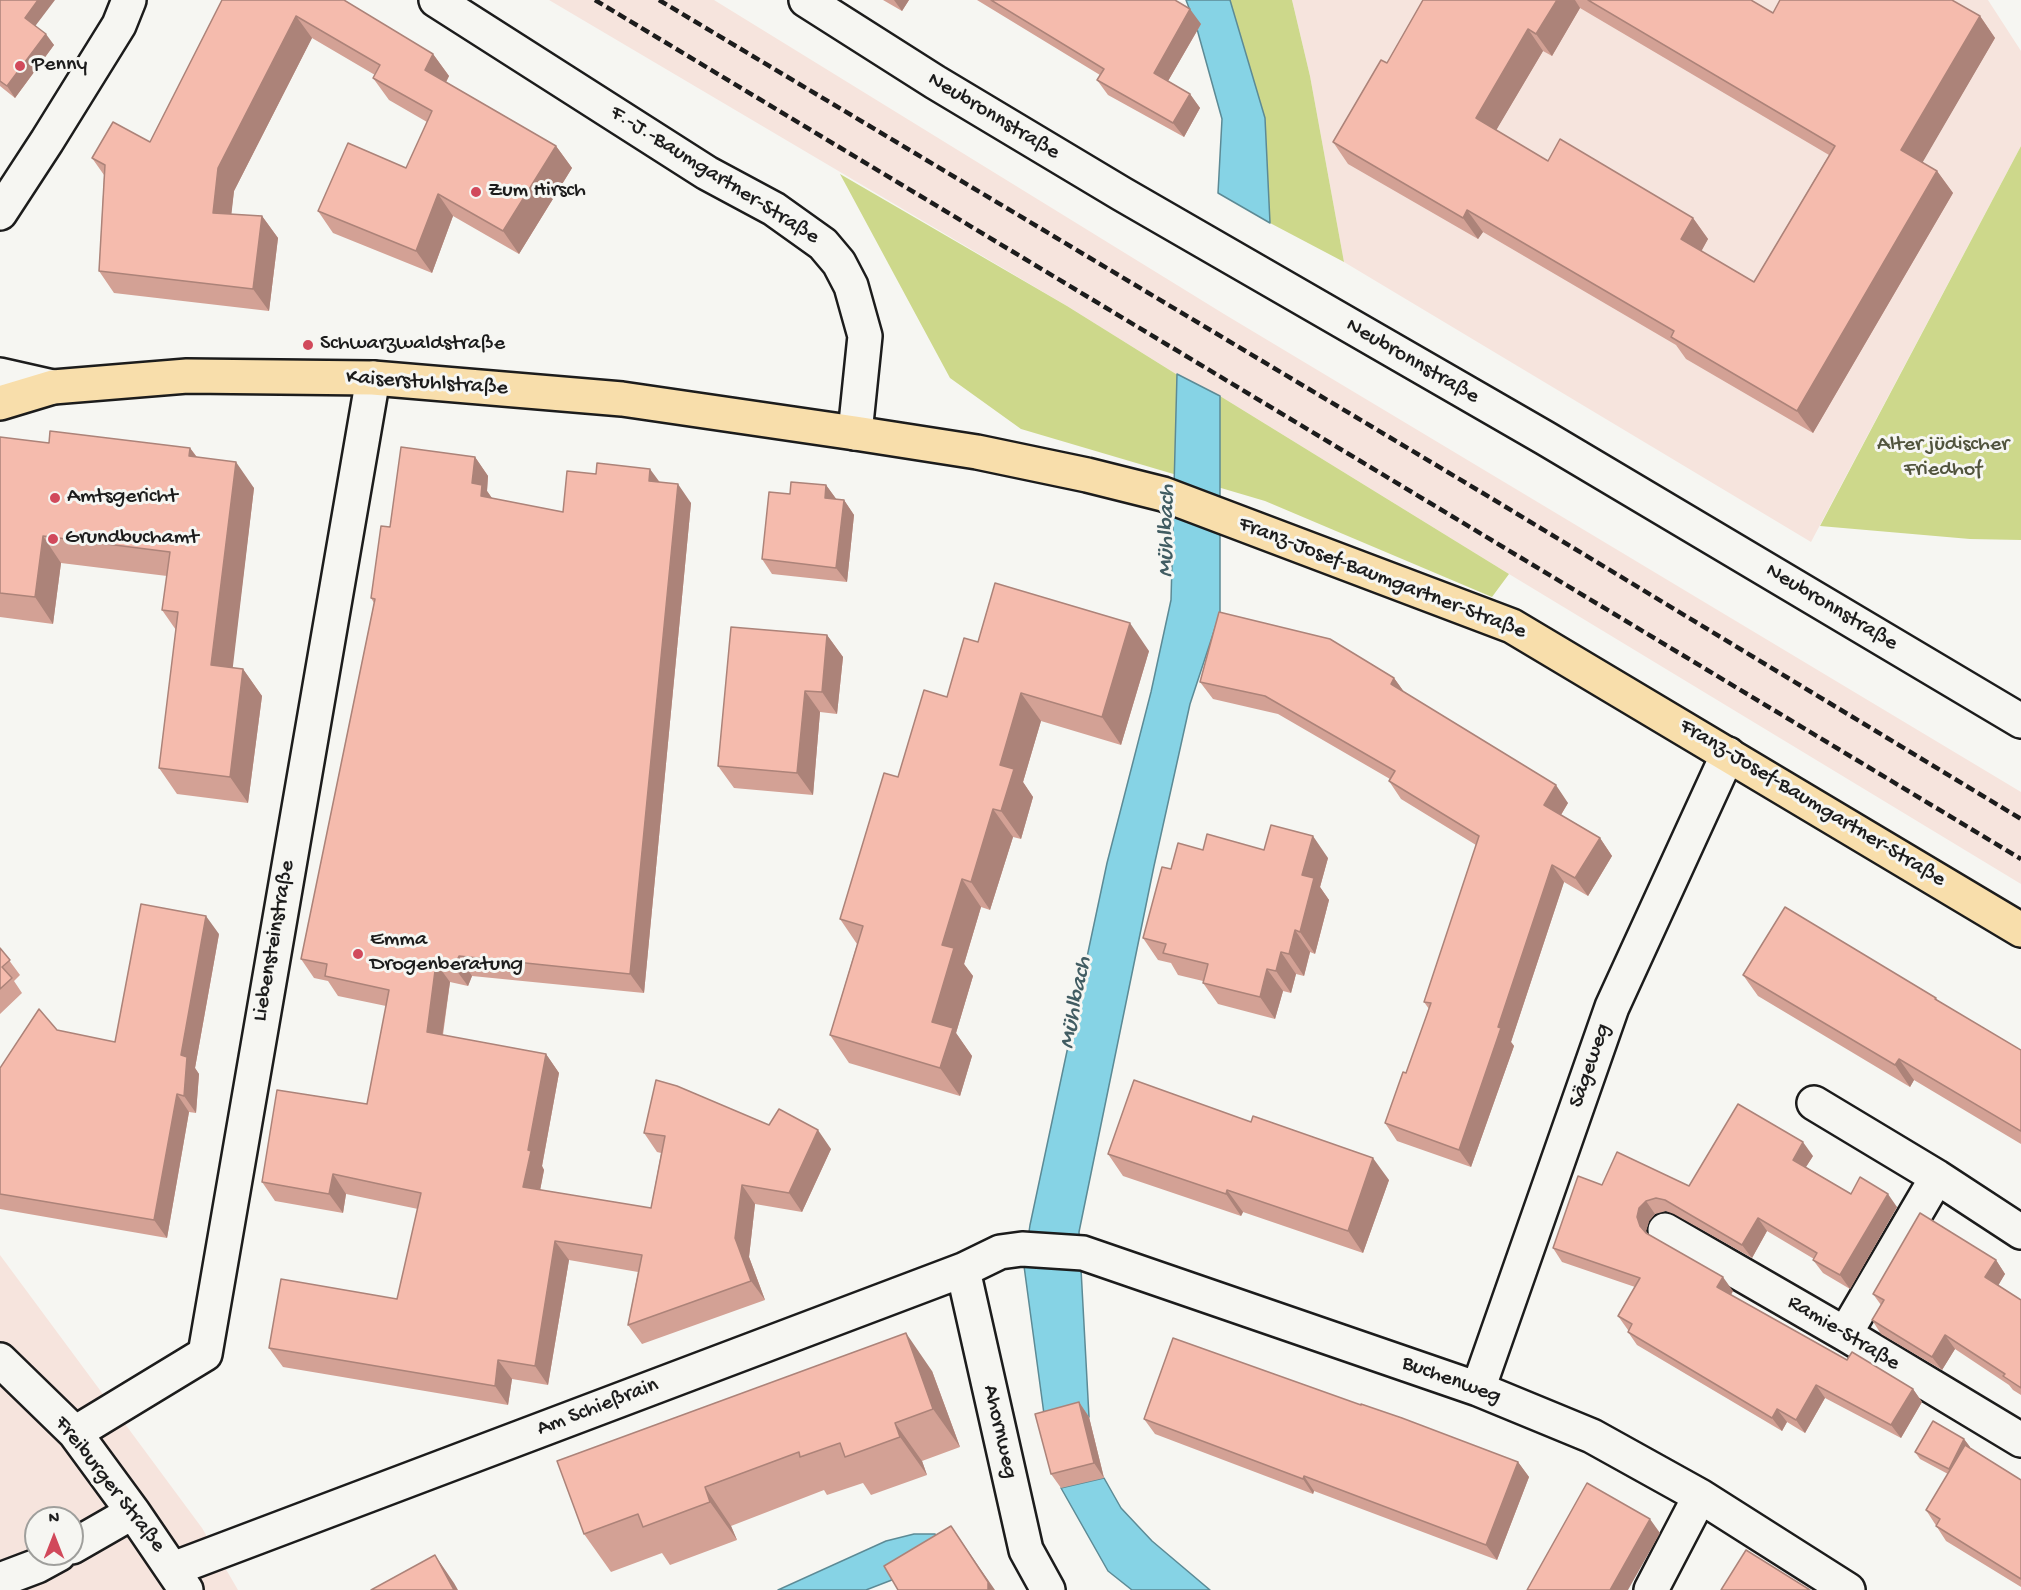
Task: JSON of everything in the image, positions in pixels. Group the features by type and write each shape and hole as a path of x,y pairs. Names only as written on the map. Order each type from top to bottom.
{"main road":[{"name":"Kaiserstuhlstraße","path":"0,403 53,387 187,376 373,378 622,399 855,433"},
{"name":"Franz-Josef-Baumgartner-Straße","path":"855,433 978,452 1088,475 1166,496 1512,626 2021,930"}],"street":[{"path":"0,213 119,25 129,0"},
{"name":"F.-J.-Baumgartner-Straße","path":"436,0 707,173 774,209 823,244 839,263 851,286 865,336 855,433"},
{"name":"Neubronnstraße","path":"806,0 935,82 1122,194 1545,438 2021,721"},
{"path":"0,375 53,387"},
{"name":"Liebensteinstraße","path":"75,1433 205,1354 373,378"},
{"name":"Sägeweg","path":"1478,1389 1612,1007 1728,754"},
{"path":"1814,1103 1937,1177 2021,1232"},
{"path":"1845,1334 1937,1177"},
{"name":"Ramie-Straße","path":"1665,1230 1845,1334 2021,1440"},
{"name":"Buchenweg","path":"1022,1249 1083,1253 1478,1389 1592,1436 1700,1496 1848,1590"},
{"name":"Am Schießrain","path":"180,1580 963,1270 1000,1252 1022,1249"},
{"name":"Ahornweg","path":"963,1270 1026,1550 1048,1590"},
{"name":"Freiburger Straße","path":"0,1360 75,1433 180,1580"},
{"path":"1651,1590 1700,1496"},
{"path":"84,1539 133,1512"},
{"path":"0,1580 37,1566"}],"shaded area":[{"path":"549,0 714,0 1224,314 2021,792 2021,884 1220,396 1176,374 1067,306"},
{"path":"1292,0 1988,0 2021,51 2021,146 1811,542 1344,262 1310,76"},
{"path":"0,1255 202,1528 238,1590 0,1590"}],"green space":[{"path":"1230,0 1292,0 1310,76 1344,262 1270,223 1265,118"},
{"name":"Alter jüdischer Friedhof","path":"2021,146 2021,540 1970,539 1820,526"},
{"path":"840,174 1067,306 1176,374 1220,396 1509,574 1492,597 1265,501 1021,429 950,378"}],"water":[{"path":"1186,0 1230,0 1265,118 1270,223 1218,193 1222,119 1197,29"},
{"path":"1177,374 1220,396 1220,613 1190,704 1154,866 1079,1232 1089,1417 1046,1429 1024,1266 1030,1225 1107,863 1151,692 1171,600"},
{"path":"1104,1478 1121,1508 1152,1541 1210,1590 1132,1590 1108,1571 1061,1488"},
{"path":"914,1534 935,1534 943,1547 897,1578 866,1590 778,1590 886,1541"}],"building":[{"name":"Penny","path":"0,0 38,0 25,18 46,34 7,86 0,81"},
{"path":"222,0 344,0 433,54 425,70 556,146 503,231 438,194 416,251 318,211 348,143 406,168 432,111 373,78 380,65 296,16 218,168 213,213 262,216 253,289 99,271 105,165 92,158 113,122 150,142"},
{"path":"991,0 1175,0 1190,9 1154,73 1190,94 1173,123 1097,80 1104,69"},
{"path":"1423,0 1557,0 1536,34 1528,29 1476,118 1548,161 1560,139 1693,218 1681,239 1754,282 1835,146 1588,0 1751,0 1773,13 1780,0 1952,0 1980,16 1901,150 1937,171 1797,411 1671,337 1674,331 1467,210 1463,218 1333,142 1381,60 1387,63"},
{"path":"50,431 190,448 189,456 236,462 211,665 243,669 230,777 159,768 178,612 162,610 170,552 43,536 35,597 0,593 0,437 49,443"},
{"path":"401,447 475,457 472,483 482,485 481,496 563,512 567,471 596,474 597,463 650,469 649,481 678,484 630,974 459,956 454,967 436,963 427,1032 546,1054 523,1187 651,1208 665,1136 644,1133 656,1080 677,1086 769,1125 779,1109 818,1130 789,1193 742,1185 735,1238 751,1281 628,1325 642,1255 555,1241 535,1366 498,1360 495,1386 269,1348 281,1279 397,1299 421,1193 333,1174 329,1194 262,1182 277,1090 367,1104 389,990 325,976 327,964 301,959 375,599 371,598 381,526 390,527"},
{"path":"791,482 826,485 825,498 844,500 836,568 762,559 769,492 790,494"},
{"path":"995,583 1130,623 1102,717 1021,693 1000,765 1014,769 1001,811 993,809 971,882 962,879 942,945 954,948 932,1022 953,1028 940,1068 830,1035 863,926 840,919 884,773 898,777 924,690 947,697 964,638 978,642"},
{"path":"1219,612 1330,639 1394,678 1391,684 1556,785 1544,805 1600,838 1575,878 1552,865 1498,1027 1501,1028 1459,1150 1385,1123 1431,1003 1424,1002 1479,836 1389,781 1395,771 1265,696 1200,682"},
{"path":"731,627 827,635 822,692 805,691 797,773 718,766"},
{"path":"1271,825 1313,836 1302,875 1314,878 1300,932 1295,930 1289,954 1281,952 1276,971 1267,969 1260,997 1203,983 1208,964 1163,953 1166,944 1143,938 1162,867 1171,869 1178,843 1203,850 1207,834 1264,850"},
{"path":"141,904 206,916 181,1055 187,1057 184,1096 177,1094 154,1220 0,1194 0,1068 39,1009 57,1030 115,1042"},
{"path":"1785,907 2021,1050 2021,1131 1899,1059 1895,1065 1743,975"},
{"path":"0,948 10,960 2,967 12,978 0,989"},
{"path":"1134,1080 1251,1122 1253,1116 1373,1158 1348,1231 1227,1190 1226,1194 1108,1154"},
{"path":"1738,1104 1803,1142 1793,1160 1851,1194 1860,1177 1888,1194 1840,1275 1813,1260 1817,1253 1758,1218 1742,1245 1665,1200 1656,1198 1646,1201 1639,1208 1637,1217 1640,1226 1646,1233 1723,1277 1717,1287 1847,1360 1852,1352 1913,1389 1891,1425 1816,1385 1796,1420 1777,1409 1772,1418 1628,1332 1632,1324 1618,1316 1640,1278 1553,1248 1578,1176 1602,1185 1617,1152 1689,1186"},
{"path":"1920,1213 1996,1260 1985,1277 2021,1300 2021,1388 2003,1376 2005,1374 1945,1335 1932,1357 1872,1320 1884,1300 1873,1294"},
{"path":"906,1333 933,1409 895,1423 900,1437 845,1457 840,1443 800,1457 799,1452 705,1487 710,1502 643,1527 638,1514 584,1534 557,1461"},
{"path":"1173,1338 1402,1418 1518,1462 1486,1545 1304,1476 1303,1479 1144,1419"},
{"path":"1079,1402 1094,1463 1051,1474 1035,1414"},
{"path":"1933,1421 1964,1439 1949,1469 1915,1452"},
{"path":"1965,1445 2021,1480 2021,1579 1936,1526 1940,1519 1926,1510"},
{"path":"1587,1483 1650,1519 1610,1590 1527,1590"},
{"path":"951,1526 988,1582 988,1590 898,1590 884,1566"},
{"path":"1746,1550 1810,1590 1721,1590"},
{"path":"435,1555 454,1590 371,1590"}],"railway":[{"path":"595,0 2021,859"},
{"path":"659,0 1481,492 2021,819"}],"place":[{"name":"Penny","path":"20,66"},
{"name":"Zum Hirsch","path":"476,192"},
{"name":"Schwarzwaldstraße","path":"308,345"},
{"name":"Amtsgericht","path":"55,498"},
{"name":"Grundbuchamt","path":"53,539"},
{"name":"Emma Drogenberatung","path":"358,954"}],"water label":[{"name":"Mühlbach","path":"1168,531"},
{"name":"Mühlbach","path":"1077,1003"}]}
